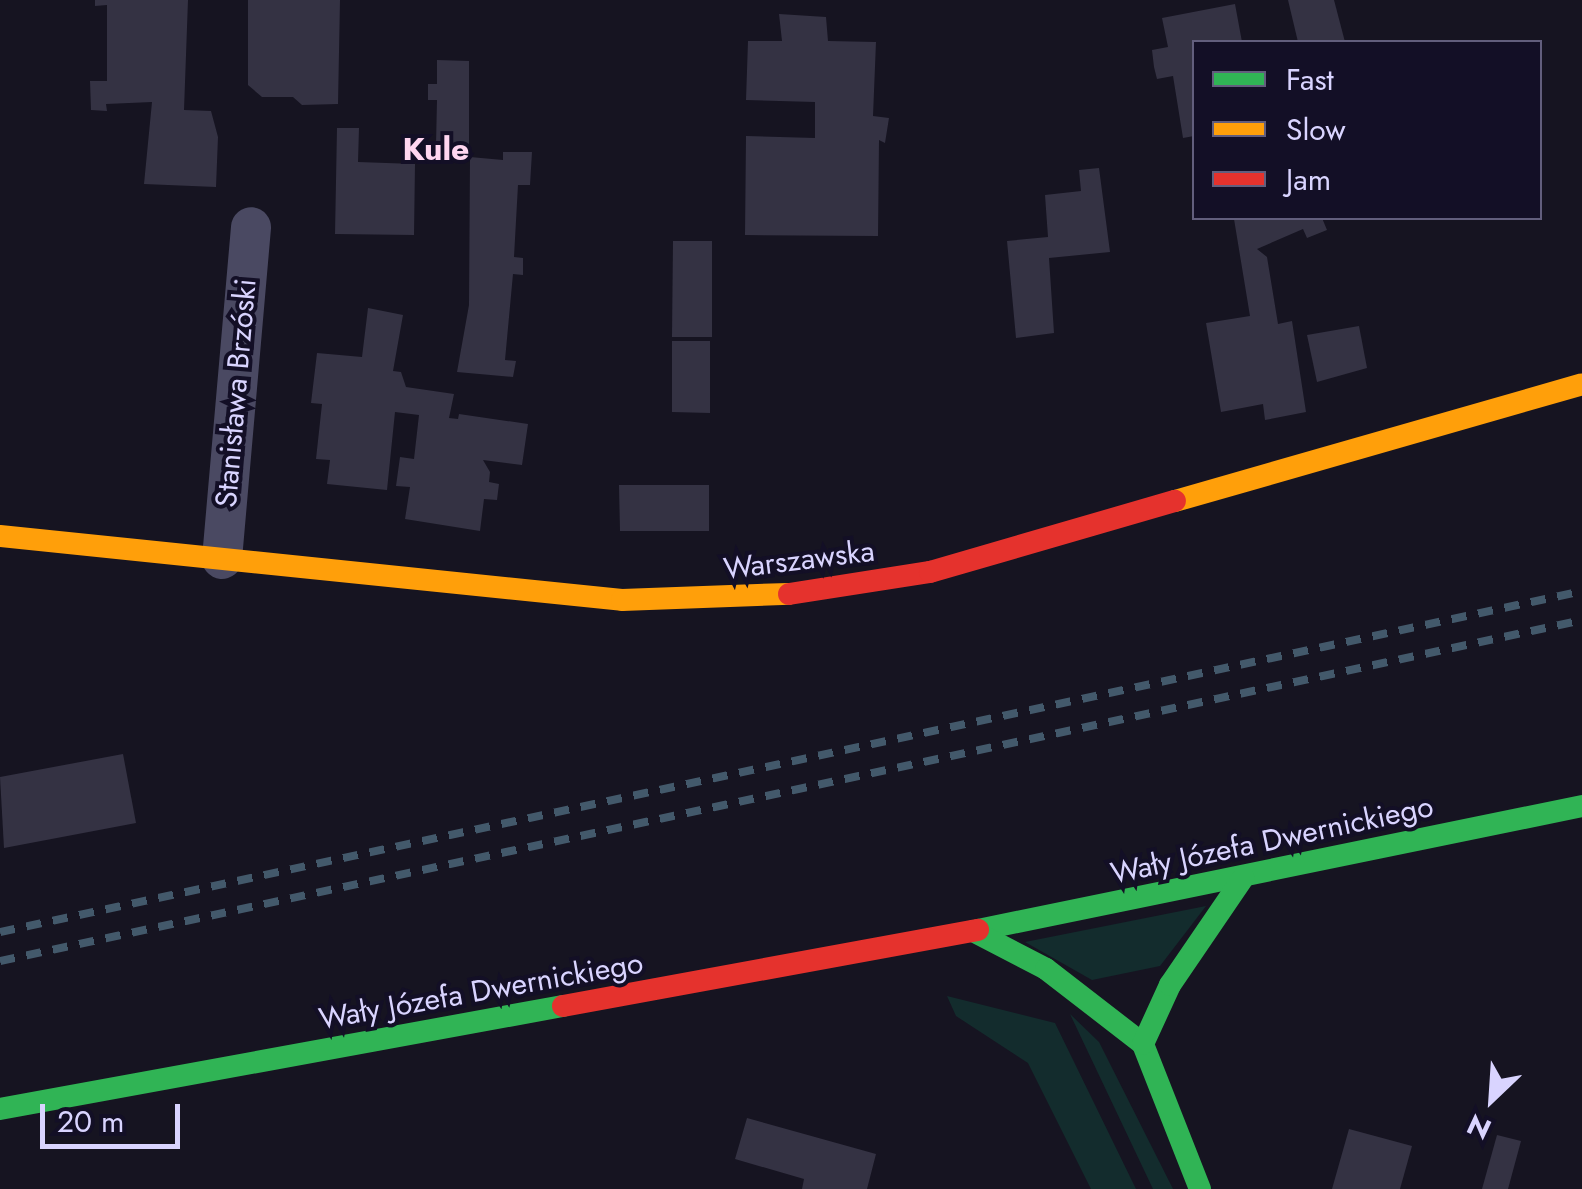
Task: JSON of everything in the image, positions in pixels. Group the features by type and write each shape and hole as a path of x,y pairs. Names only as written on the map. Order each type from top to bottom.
{"street":[{"name":"Stanisława Brzóski","path":"222,559 251,227"},
{"name":"Warszawska","path":"0,536 622,600 776,596 930,572 1582,384"},
{"name":"Wały Józefa Dwernickiego","path":"0,1109 973,931 1582,806"},
{"path":"1143,1044 1170,985 1243,878"},
{"path":"973,931 1046,968 1143,1044 1200,1189"}],"green space":[{"path":"1206,906 1160,966 1092,980 1025,942"},
{"path":"947,996 1055,1023 1136,1189 1091,1189 1028,1063 956,1016"},
{"path":"1070,1014 1099,1042 1173,1189 1153,1189"}],"building":[{"path":"95,0 188,0 184,110 211,111 218,137 216,187 144,184 152,102 106,104 107,111 91,110 90,81 107,81 107,5 95,6"},
{"path":"248,0 340,0 338,104 302,105 293,97 262,97 248,85"},
{"path":"1288,0 1334,0 1344,40 1298,40"},
{"path":"1235,4 1242,40 1192,40 1192,136 1183,138 1173,76 1157,79 1152,50 1168,47 1162,18"},
{"path":"779,14 826,17 828,41 876,42 873,116 889,118 885,143 879,140 878,236 745,235 746,136 815,138 815,102 746,100 748,41 782,41"},
{"path":"437,60 469,61 469,144 436,145 437,100 428,100 428,84 437,84"},
{"path":"337,128 359,128 358,162 415,164 414,235 335,234"},
{"path":"503,152 532,152 530,185 518,185 514,257 523,258 523,275 513,274 505,360 516,361 513,377 457,372 469,305 470,157 503,160"},
{"path":"1099,168 1110,252 1049,258 1054,333 1016,338 1007,241 1048,237 1045,195 1081,191 1079,170"},
{"path":"1234,220 1323,220 1327,230 1307,238 1303,229 1257,249 1267,257 1278,324 1292,321 1306,412 1265,420 1263,404 1221,412 1206,323 1250,316"},
{"path":"673,241 712,241 712,337 672,337"},
{"path":"368,308 403,315 393,371 401,372 406,387 454,394 449,418 458,419 459,414 528,424 522,465 483,460 490,472 489,482 499,484 497,500 484,499 480,531 405,519 410,487 396,486 400,457 414,459 419,415 395,412 387,490 327,484 330,460 316,459 322,404 311,403 317,353 362,357"},
{"path":"1359,326 1367,368 1317,382 1307,335"},
{"path":"672,341 710,341 710,413 672,412"},
{"path":"619,485 709,485 709,531 620,531"},
{"path":"123,754 136,823 4,848 0,777"},
{"path":"747,1118 876,1154 867,1189 802,1189 804,1179 735,1159"},
{"path":"1349,1129 1412,1146 1400,1189 1332,1189"},
{"path":"1497,1135 1521,1141 1508,1189 1482,1189"}],"railway":[{"path":"0,932 1582,591"},
{"path":"0,961 1582,620"}],"traffic: fast":[{"path":"978,930 1582,806"},
{"path":"1200,1189 1143,1044 1170,985 1243,878"},
{"path":"973,931 1046,969 1143,1044"},
{"path":"0,1109 563,1006"}],"traffic: slow":[{"path":"1175,501 1582,384"},
{"path":"0,536 622,600 789,594"}],"traffic: jam":[{"path":"789,594 930,572 1175,501"},
{"path":"563,1006 978,930"}],"district":[{"name":"Kule","path":"436,149"}]}
